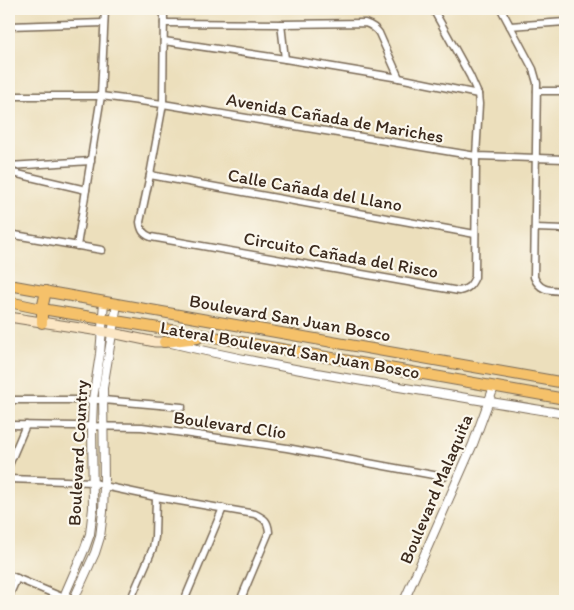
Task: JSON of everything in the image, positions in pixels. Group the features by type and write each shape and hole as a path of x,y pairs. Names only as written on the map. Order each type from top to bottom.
{"main road":[{"name":"Boulevard San Juan Bosco","path":"9,285 565,383"},
{"path":"42,323 42,309 46,291"},
{"name":"Boulevard San Juan Bosco","path":"9,302 564,401"},
{"name":"Lateral Boulevard San Juan Bosco","path":"9,317 164,342"},
{"path":"164,342 208,336"}],"street":[{"path":"77,246 101,96 104,9"},
{"name":"Circuito Cañada del Risco","path":"164,9 163,104 140,222 142,232 152,237 466,290 472,285 475,278 478,94 433,9"},
{"path":"501,9 536,76 538,91 534,277 541,288 565,291"},
{"path":"510,26 565,22"},
{"path":"9,26 104,23"},
{"path":"164,23 364,23 376,28 380,33 399,78"},
{"path":"281,24 285,59"},
{"path":"164,41 399,78 478,94"},
{"path":"538,91 565,91"},
{"name":"Avenida Cañada de Mariches","path":"9,96 101,96 163,104 476,156 565,159"},
{"path":"9,166 90,161"},
{"path":"9,172 86,190"},
{"name":"Calle Cañada del Llano","path":"150,175 475,234"},
{"path":"535,228 565,229"},
{"path":"9,234 102,250"},
{"name":"Boulevard Country","path":"63,600 86,548 90,534 93,508 93,399 100,354 104,302"},
{"name":"Boulevard Country","path":"73,601 100,537 104,486 103,388 117,304"},
{"name":"Lateral Boulevard San Juan Bosco","path":"164,342 227,356 374,383 565,414"},
{"name":"Boulevard Malaquita","path":"404,601 473,444 494,387"},
{"name":"Boulevard Clío","path":"9,400 93,399 182,407"},
{"name":"Boulevard Clío","path":"9,424 142,427 287,448 444,477"},
{"path":"9,466 26,425"},
{"path":"9,479 93,482 156,497 254,514 263,518 268,524 269,532 240,601"},
{"path":"130,601 153,548 156,497"},
{"path":"184,601 223,508"},
{"path":"9,575 63,600"},
{"path":"9,596 16,578"}]}
